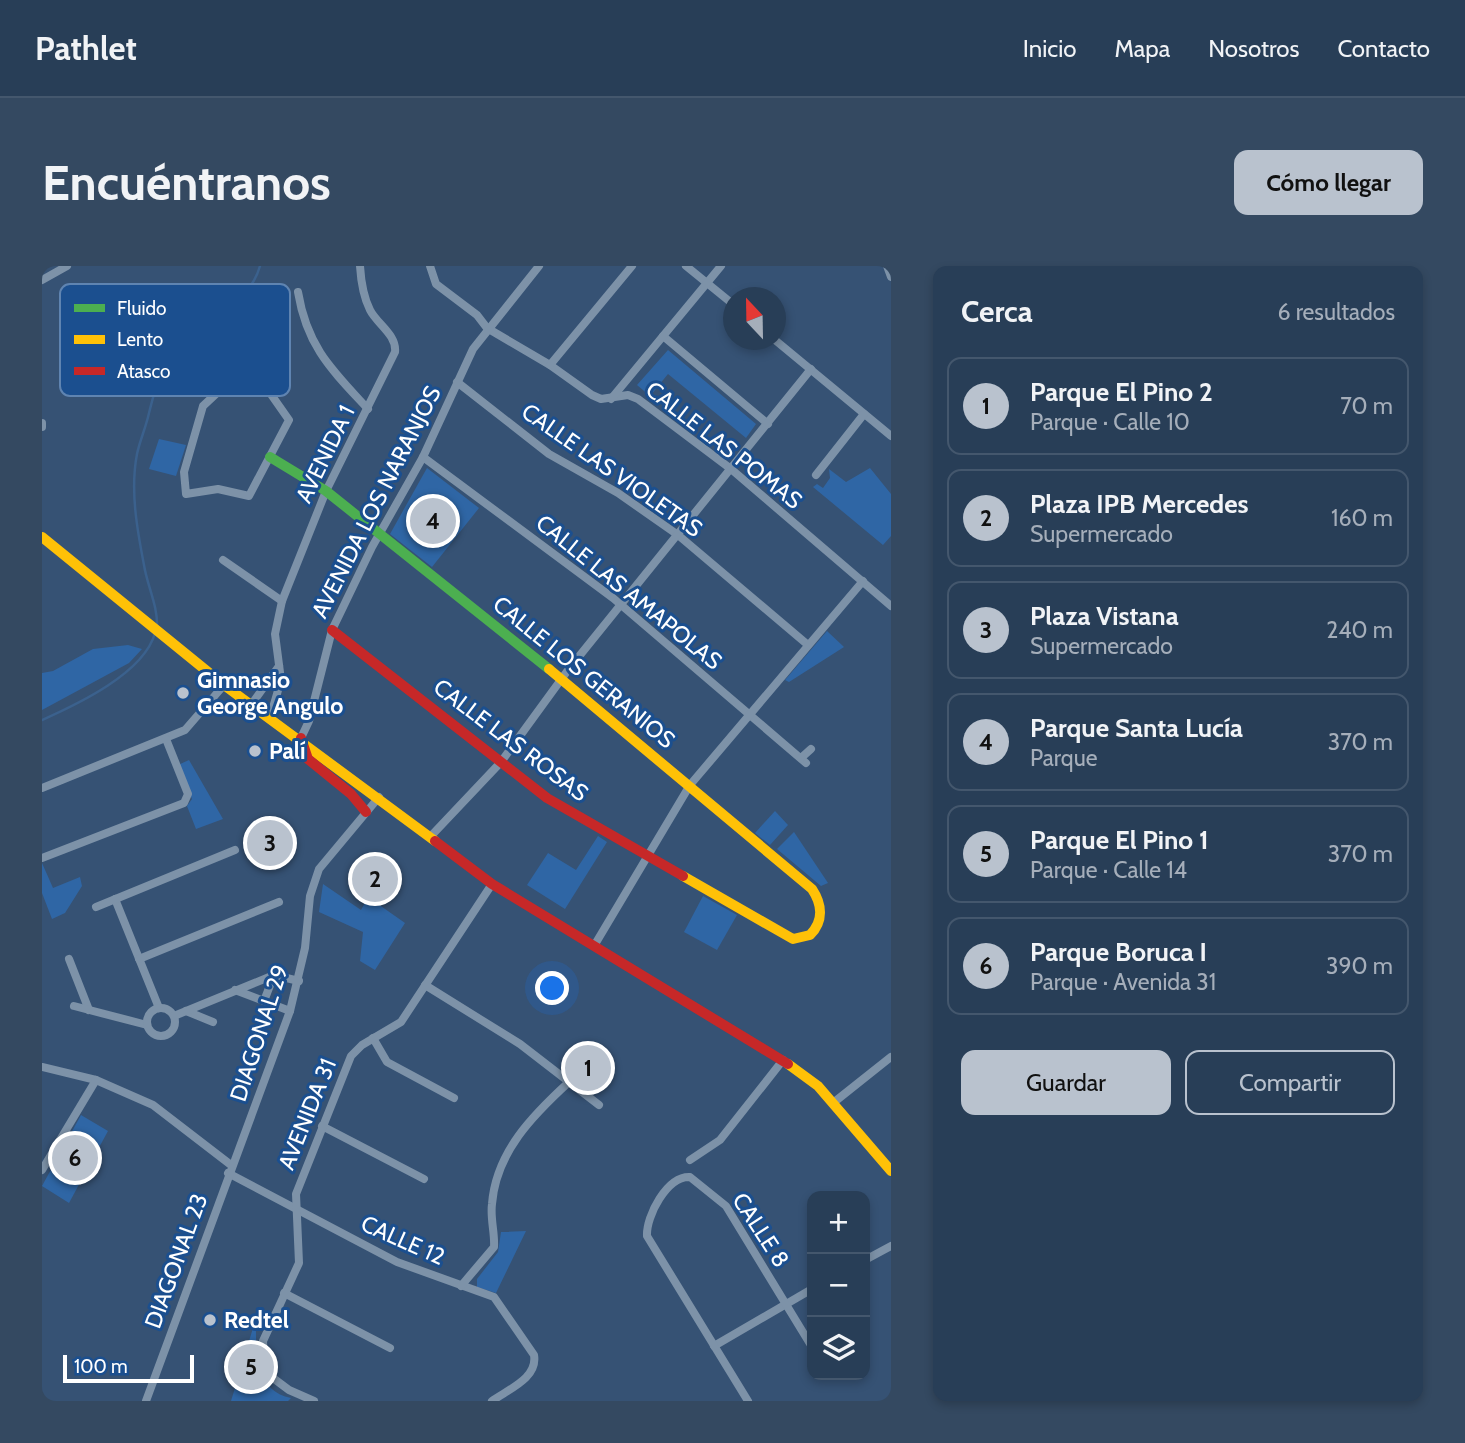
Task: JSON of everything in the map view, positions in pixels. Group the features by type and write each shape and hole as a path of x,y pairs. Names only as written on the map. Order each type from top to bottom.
{"street":[{"path":"42,280 67,266"},
{"name":"AVENIDA 1","path":"270,718 279,692 275,634 282,601 326,491 396,348 365,298 360,266"},
{"name":"CALLE LAS POMAS","path":"430,266 436,284 477,315 486,328 550,365 592,395 611,400 628,395 638,399 732,469 891,606"},
{"name":"AVENIDA LOS NARANJOS","path":"301,738 309,721 332,630 379,534 423,457 457,382 486,328 539,266"},
{"path":"550,365 632,266"},
{"path":"686,266 723,297"},
{"path":"611,400 721,266"},
{"path":"887,266 891,277"},
{"path":"298,292 302,317 318,353 368,409"},
{"path":"663,335 768,424"},
{"path":"786,349 891,436"},
{"path":"431,836 501,762 620,607 811,369"},
{"name":"CALLE LAS VIOLETAS","path":"457,382 549,454 618,493 678,535 808,645"},
{"path":"214,396 203,406 184,472 186,494 218,489 249,496 289,420 272,396"},
{"path":"816,475 864,414"},
{"name":"CALLE LOS GERANIOS","path":"270,457 326,491 563,680 812,889 820,904 819,923 815,932 800,940 783,933"},
{"name":"CALLE LAS AMAPOLAS","path":"423,457 612,598 803,761 811,749"},
{"path":"42,537 134,615 224,685 301,738 492,884 783,1060 818,1086 891,1171"},
{"path":"223,560 282,601"},
{"path":"594,946 645,856 690,785 863,582"},
{"name":"CALLE LAS ROSAS","path":"332,630 547,798 783,933"},
{"path":"251,705 279,666"},
{"path":"42,788 166,739 197,719 224,685"},
{"path":"301,738 309,759 351,794 366,812"},
{"path":"42,858 187,799 166,739"},
{"name":"DIAGONAL 29","path":"230,1169 299,981 315,879 327,857 379,797"},
{"path":"96,907 235,850"},
{"name":"AVENIDA 31","path":"314,1401 280,1385 264,1361 263,1341 299,1263 294,1209 296,1194 351,1056 373,1038 401,1022 492,884"},
{"path":"115,899 159,1008"},
{"path":"139,959 279,902"},
{"path":"69,959 89,1010"},
{"path":"174,1016 274,975 299,981"},
{"path":"264,1001 274,975"},
{"path":"425,985 520,1044 599,1105"},
{"path":"235,990 290,1011"},
{"path":"74,1006 147,1025 152,1033 166,1035 173,1030 174,1016 167,1009 159,1008 151,1013 147,1025"},
{"path":"186,1011 213,1022"},
{"path":"373,1038 387,1062 454,1098"},
{"path":"833,1103 891,1057"},
{"path":"690,1160 720,1140 783,1060"},
{"name":"CALLE 12","path":"42,1067 96,1080 153,1105 230,1169 294,1209 397,1262 494,1297 534,1355 536,1365 532,1373 492,1401"},
{"path":"42,1170 96,1080"},
{"path":"461,1286 494,1247 494,1190 517,1136 534,1114 569,1082"},
{"path":"322,1126 424,1179"},
{"name":"DIAGONAL 23","path":"146,1401 230,1169"},
{"name":"CALLE 8","path":"714,1346 647,1236 660,1196 682,1178 690,1177 726,1206 807,1339"},
{"path":"870,1257 891,1246"},
{"path":"748,1401 714,1346 807,1292"},
{"path":"284,1293 390,1348"}],"shaded area":[{"path":"668,350 756,424 746,438 668,374 650,396 637,385"},
{"path":"159,439 186,445 176,476 149,469"},
{"path":"427,468 479,508 432,567 390,534"},
{"path":"870,468 891,494 891,536 883,545 813,487 817,484 823,488 830,478 829,469 846,482"},
{"path":"827,631 844,647 789,682 785,680"},
{"path":"128,645 142,649 129,663 42,710 42,673 53,671 93,649"},
{"path":"189,760 223,819 196,829 187,806 192,799 178,765"},
{"path":"775,811 788,825 770,845 755,833"},
{"path":"794,832 828,883 821,886 777,849"},
{"path":"598,836 607,842 565,909 527,885 548,853 576,870"},
{"path":"42,863 53,888 80,877 82,886 65,913 52,919 42,893"},
{"path":"323,884 361,910 368,897 405,923 375,970 360,961 363,932 319,912"},
{"path":"703,896 737,915 717,950 684,932"},
{"path":"589,1048 607,1062 587,1088 569,1073"},
{"path":"81,1115 108,1131 69,1203 42,1186"},
{"path":"526,1231 496,1293 477,1287 477,1279 498,1252 501,1232"},
{"path":"256,1318 257,1355 263,1378 279,1394 291,1398 288,1401 231,1401"}],"waterway":[{"path":"251,284 260,266"},
{"path":"154,396 137,454 134,481 139,538 156,611 157,627"},
{"path":"42,720 91,696 124,674 148,648 155,633"}],"traffic: fast":[{"path":"270,457 326,491 549,669"}],"traffic: slow":[{"path":"42,537 224,685 435,841"},
{"path":"549,669 812,889 819,906 818,924 810,935 793,939 683,876"},
{"path":"788,1064 818,1086 891,1171"}],"traffic: jam":[{"path":"332,630 547,798 683,876"},
{"path":"301,738 308,759 351,794 366,812"},
{"path":"435,841 492,884 788,1064"}],"place":[{"name":"Parque Santa Lucía","path":"433,521"},
{"name":"Gimnasio George Angulo","path":"183,693"},
{"name":"Palí","path":"255,751"},
{"name":"Plaza Vistana","path":"270,843"},
{"name":"Plaza IPB Mercedes","path":"375,879"},
{"name":"Parque El Pino 2","path":"588,1068"},
{"name":"Parque Boruca I","path":"75,1158"},
{"name":"Redtel","path":"210,1320"},
{"name":"Parque El Pino 1","path":"251,1367"}]}
